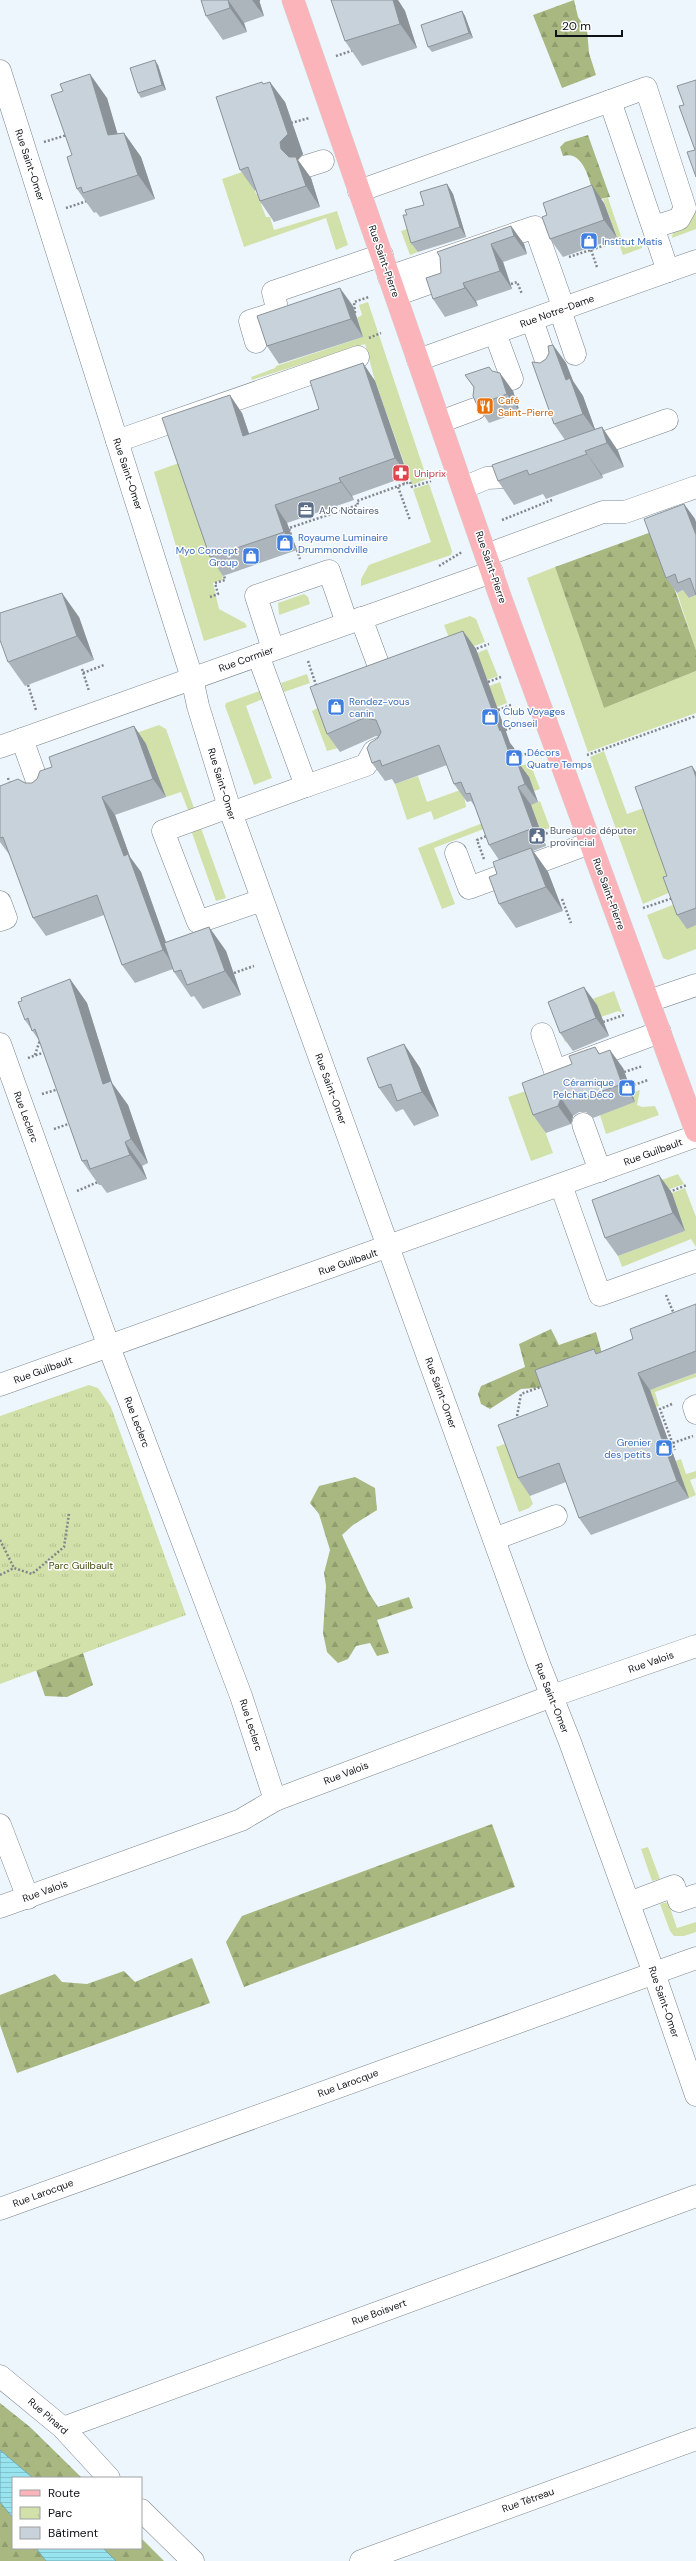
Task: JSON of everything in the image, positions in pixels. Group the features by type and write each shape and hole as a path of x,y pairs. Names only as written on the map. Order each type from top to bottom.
{"main road":[{"name":"Rue Saint-Pierre","path":"293,0 489,563 648,1002 692,1110 696,1132"}],"street":[{"name":"Rue Saint-Omer","path":"0,71 192,678 198,706 230,810 494,1539 629,1903 696,2095"},
{"path":"359,191 646,88 685,208 680,219 654,227"},
{"path":"610,101 668,271"},
{"path":"393,286 535,227 575,354"},
{"path":"256,342 250,321 278,312 273,292 382,255"},
{"name":"Rue Notre-Dame","path":"418,360 696,261"},
{"path":"393,286 441,279"},
{"path":"532,320 549,369"},
{"path":"495,333 512,379"},
{"path":"117,440 358,357"},
{"path":"440,422 475,409"},
{"path":"564,456 667,420"},
{"path":"463,488 486,478 507,477 543,464"},
{"name":"Rue Cormier","path":"0,747 354,620 489,563 604,512 625,512 696,487"},
{"path":"306,786 266,652 256,596 329,571 381,672"},
{"path":"22,739 40,789"},
{"path":"262,900 198,922 163,831 306,786 366,765 374,751 381,748"},
{"path":"456,853 469,888 590,843"},
{"path":"0,902 6,918 0,920"},
{"path":"648,1002 696,985"},
{"path":"542,1034 555,1071 660,1032"},
{"name":"Rue Leclerc","path":"0,1044 109,1347 241,1696 275,1800"},
{"path":"583,1124 600,1171"},
{"name":"Rue Guilbault","path":"0,1386 696,1136"},
{"path":"561,1185 600,1294 696,1261"},
{"path":"696,1406 694,1407 696,1413"},
{"path":"494,1539 556,1516"},
{"name":"Rue Valois","path":"0,1907 241,1820 275,1800 552,1696 696,1646"},
{"path":"0,1825 28,1898"},
{"path":"629,1903 674,1886 679,1901 696,1895"},
{"name":"Rue Larocque","path":"0,2209 696,1958"},
{"name":"Rue Boisvert","path":"63,2428 696,2196"},
{"name":"Rue Pinard","path":"0,2376 63,2428 108,2477"},
{"name":"Rue Tétreau","path":"361,2561 696,2439"},
{"path":"142,2511 193,2561"}],"path":[{"path":"336,56 357,49"},
{"path":"291,123 309,118"},
{"path":"564,259 618,241"},
{"path":"591,249 597,267"},
{"path":"511,284 517,282 522,294"},
{"path":"356,313 354,302 368,297"},
{"path":"402,478 404,484"},
{"path":"290,552 297,550 289,528 358,506 357,501 404,484 410,482 412,487 431,480"},
{"path":"398,487 410,520"},
{"path":"502,520 552,501 554,506"},
{"path":"319,512 321,518"},
{"path":"210,597 218,594 214,583 225,580 222,576 229,573"},
{"path":"469,651 489,644"},
{"path":"308,661 318,691"},
{"path":"83,672 104,665"},
{"path":"82,669 89,691"},
{"path":"488,682 501,677"},
{"path":"28,685 36,710"},
{"path":"498,710 511,705"},
{"path":"587,755 696,716"},
{"path":"505,730 518,724"},
{"path":"517,757 529,753"},
{"path":"8,778 12,790"},
{"path":"542,835 557,830"},
{"path":"491,834 477,840 492,879"},
{"path":"642,908 675,897"},
{"path":"562,899 572,923"},
{"path":"234,974 254,966"},
{"path":"603,1022 624,1015"},
{"path":"34,1055 40,1039"},
{"path":"28,1058 48,1051"},
{"path":"624,1072 643,1066"},
{"path":"634,1085 648,1080"},
{"path":"42,1094 63,1088"},
{"path":"54,1129 75,1121"},
{"path":"77,1190 98,1182"},
{"path":"664,1194 687,1184"},
{"path":"671,1191 673,1196"},
{"path":"657,1275 675,1317"},
{"path":"517,1416 521,1394 550,1383"},
{"path":"660,1409 675,1450"},
{"path":"673,1443 696,1435"},
{"path":"0,1575 14,1568 32,1574 64,1547 69,1514"},
{"path":"0,1540 14,1568"}],"green space":[{"path":"574,0 578,17 587,30 589,53 596,75 562,88 533,15"},
{"path":"588,135 610,197 595,200 588,177 581,163 577,158 563,156 560,147 565,142"},
{"path":"248,170 256,194 264,192 268,203 261,204 266,217 270,217 274,230 337,211 348,245 336,250 326,218 244,247 222,179"},
{"path":"608,198 625,248 641,243 642,248 623,255 603,199"},
{"path":"696,211 696,229 672,238 673,231"},
{"path":"410,228 418,252 410,255 401,231"},
{"path":"368,302 427,479 412,485 375,381 365,344 252,380 251,377 275,368 276,366 363,337 357,318 362,315 359,305"},
{"path":"179,463 198,503 223,576 222,580 213,583 219,609 245,623 247,627 204,641 154,472"},
{"path":"429,484 452,551 451,555 361,586 361,579 369,565 431,542 413,489"},
{"path":"654,531 696,650 696,671 604,708 555,567"},
{"path":"555,567 604,708 696,671 696,713 588,752 527,578"},
{"path":"686,589 689,598 696,595 696,650 677,593"},
{"path":"304,594 308,597 310,604 279,615 278,603"},
{"path":"470,616 476,619 485,642 455,653 444,625"},
{"path":"487,649 498,676 487,680 477,653"},
{"path":"307,674 310,683 284,692 281,683"},
{"path":"500,682 507,703 497,707 489,686"},
{"path":"262,690 265,698 246,706 272,778 254,785 225,706 226,703"},
{"path":"323,705 338,748 327,751 312,711"},
{"path":"159,725 166,729 194,808 188,810 181,792 166,797 146,744 125,737"},
{"path":"604,751 627,814 647,807 673,891 643,904 590,757"},
{"path":"530,763 540,789 534,791 520,766"},
{"path":"418,776 427,802 463,789 466,807 434,820 431,811 407,820 395,784"},
{"path":"540,801 550,828 540,831 534,815 489,827 434,848 455,904 442,909 418,848"},
{"path":"201,828 226,898 216,901 192,833"},
{"path":"678,903 696,925 696,949 668,960 663,958 647,915"},
{"path":"614,991 622,1013 618,1011 601,1017 597,1006 569,1041 565,1042 554,1013"},
{"path":"550,1083 534,1101 553,1153 531,1161 508,1097"},
{"path":"640,1090 637,1105 642,1107 655,1106 659,1115 606,1134 600,1115 635,1102 632,1093"},
{"path":"678,1174 684,1184 603,1214 599,1203"},
{"path":"685,1188 696,1217 696,1247 691,1239 622,1267 618,1256 685,1231 672,1193"},
{"path":"551,1329 559,1345 596,1332 603,1357 584,1363 579,1354 543,1369 547,1387 521,1389 490,1409 481,1404 478,1394 481,1386 525,1367 519,1344"},
{"path":"696,1373 696,1377 655,1392 659,1406 656,1407 646,1379 656,1388"},
{"name":"Parc Guilbault","path":"89,1385 98,1388 111,1407 186,1615 0,1684 0,1416"},
{"path":"510,1442 533,1504 529,1508 519,1512 496,1447"},
{"path":"681,1459 686,1474 696,1471 696,1478 690,1480 696,1495 689,1498 675,1461"},
{"path":"355,1477 375,1488 377,1510 353,1525 342,1535 369,1593 378,1607 409,1597 413,1608 377,1620 389,1653 377,1656 370,1643 356,1646 348,1659 338,1663 327,1652 323,1633 326,1586 324,1573 330,1550 319,1514 310,1503 319,1486"},
{"path":"104,1645 83,1653 93,1685 67,1697 45,1696 36,1670 38,1651"},
{"path":"492,1824 515,1887 244,1987 226,1942 242,1916"},
{"path":"648,1847 660,1879 652,1881 641,1849"},
{"path":"668,1902 677,1928 696,1922 696,1932 684,1936 674,1936 670,1931 660,1904"},
{"path":"192,1958 210,2003 17,2073 0,2025 0,1995 55,1974 62,1982 87,1984 124,1971 135,1982"},
{"path":"0,2403 30,2427 81,2477 32,2477 0,2450"},
{"path":"0,2502 12,2517 12,2549 37,2549 46,2561 0,2561"},
{"path":"142,2539 164,2561 116,2561 104,2549 142,2549"}],"water":[{"path":"0,2450 32,2477 12,2477 12,2517 0,2502"},
{"path":"37,2549 104,2549 116,2561 46,2561"}],"building":[{"path":"201,0 228,0 230,8 206,16"},
{"path":"331,0 393,0 400,24 345,41"},
{"path":"462,11 469,33 428,47 421,25"},
{"path":"155,60 162,85 138,93 130,68"},
{"path":"90,74 108,135 124,133 138,175 83,193 81,187 77,189 67,157 72,155 51,95 63,91 60,84"},
{"path":"696,80 696,177 687,152 695,150 679,106 684,105 677,86"},
{"path":"262,82 263,84 270,82 288,134 280,142 281,149 289,157 296,157 306,186 260,201 248,167 240,170 216,97"},
{"path":"447,184 460,227 411,243 403,215 407,215 405,210 424,205 420,192"},
{"path":"592,185 604,220 550,239 542,217 547,215 543,203"},
{"path":"511,226 514,236 491,244 500,271 463,283 465,288 433,299 426,278 441,273 440,257 437,252"},
{"path":"340,288 351,319 267,346 257,316"},
{"path":"553,345 566,380 570,378 583,414 554,424 532,362 540,363 546,359 549,353 548,346"},
{"path":"363,363 395,458 339,478 341,482 275,505 284,532 210,557 162,418 230,395 243,436 319,409 310,381"},
{"path":"489,367 492,371 500,373 507,394 477,405 473,396 474,387 465,375"},
{"path":"602,427 607,443 585,451 587,454 529,475 527,470 498,481 492,465"},
{"path":"684,504 696,535 696,595 690,578 678,583 675,574 666,578 644,519"},
{"path":"62,593 77,636 8,662 0,640 0,613"},
{"path":"463,631 512,761 516,759 525,784 518,787 533,828 489,845 470,793 466,794 461,782 454,784 439,745 382,766 380,760 372,763 367,748 370,743 378,738 381,732 376,720 364,718 327,734 310,687"},
{"path":"134,726 153,779 102,797 124,856 128,854 163,950 122,965 97,895 33,918 3,837 0,838 0,786 18,779 25,783 32,783 37,779 40,771 52,767 49,757"},
{"path":"692,766 696,777 696,908 677,915 663,877 667,876 635,787"},
{"path":"531,848 546,887 499,904 489,877 497,874 493,862"},
{"path":"209,927 225,971 187,985 181,970 174,972 164,943"},
{"path":"70,979 103,1084 111,1081 131,1139 125,1142 130,1155 90,1169 87,1160 82,1161 35,1029 32,1031 28,1018 25,1020 18,1002 22,1001 21,998"},
{"path":"584,987 596,1018 560,1033 548,1002"},
{"path":"404,1044 422,1092 397,1101 391,1084 379,1088 367,1058"},
{"path":"595,1047 599,1054 610,1050 622,1084 581,1099 573,1094 566,1094 561,1098 558,1106 533,1115 522,1083 572,1064 569,1056"},
{"path":"659,1175 673,1213 605,1238 592,1200"},
{"path":"696,1304 696,1351 638,1373 677,1481 579,1518 559,1463 518,1478 498,1425 548,1406 535,1370 594,1349 596,1354 633,1339 630,1329"}],"place":[{"name":"Institut Matis","path":"589,241"},
{"name":"Café Saint-Pierre","path":"485,406"},
{"name":"Uniprix","path":"401,473"},
{"name":"AJC Notaires","path":"306,510"},
{"name":"Royaume Luminaire Drummondville","path":"285,543"},
{"name":"Myo Concept Group","path":"251,556"},
{"name":"Rendez-vous canin","path":"336,707"},
{"name":"Club Voyages Conseil","path":"490,717"},
{"name":"Décors Quatre Temps","path":"514,758"},
{"name":"Bureau de députer provincial","path":"537,836"},
{"name":"Céramique Pelchat Déco","path":"627,1088"},
{"name":"Grenier des petits","path":"664,1448"}]}
